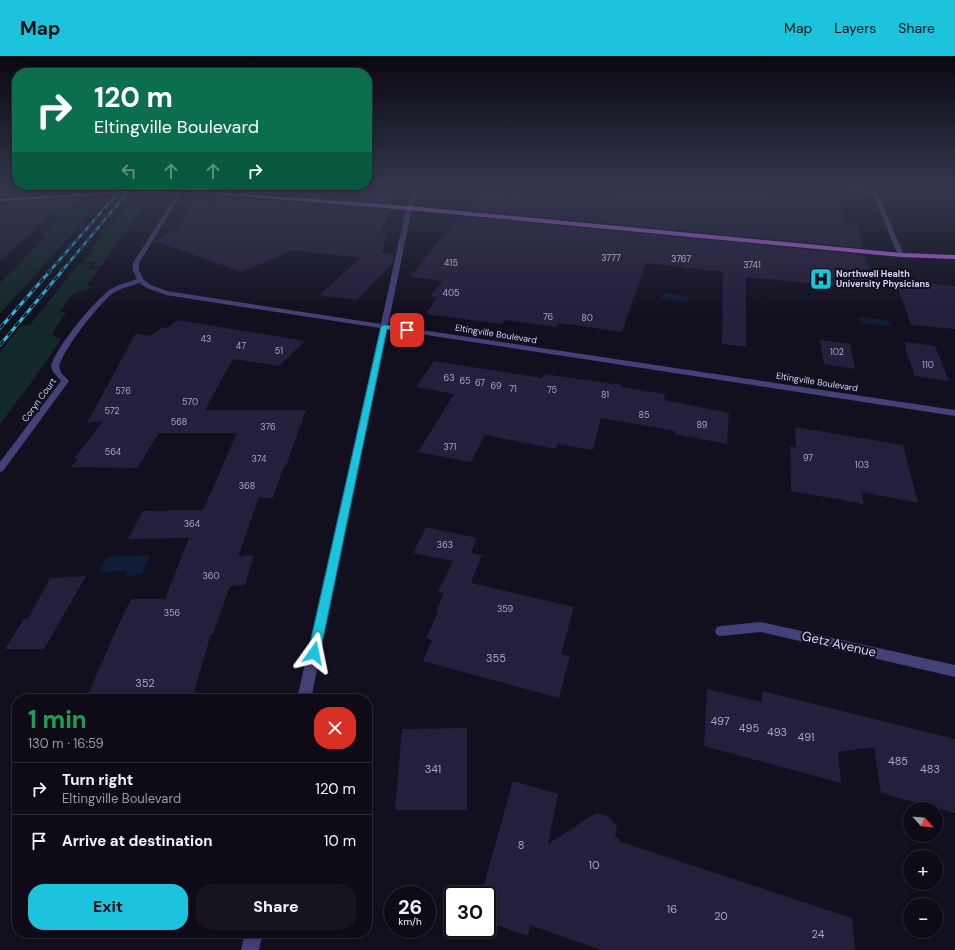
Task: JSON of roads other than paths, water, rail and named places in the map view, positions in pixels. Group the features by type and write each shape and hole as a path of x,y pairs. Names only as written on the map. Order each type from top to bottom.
{"main road":[{"path":"626,229 901,255 955,257"}],"street":[{"path":"140,280 135,272 136,263 157,229"},
{"path":"305,694 405,229"},
{"path":"890,229 901,255"},
{"name":"Eltingville Boulevard","path":"140,280 151,288 166,293 955,413"},
{"name":"Coryn Court","path":"0,469 65,381 58,375 55,366 56,358 111,292 140,280"},
{"name":"Getz Avenue","path":"722,631 761,627 955,671"},
{"path":"250,950 253,938"}],"water":[{"path":"663,293 689,296 688,302 661,299"},
{"path":"858,317 886,320 890,322 891,325 861,323"},
{"path":"150,555 142,575 125,576 128,571 99,572 106,557"}],"railway":[{"path":"49,272 87,229"},
{"path":"61,272 97,229"},
{"path":"0,328 50,271"},
{"path":"0,345 62,271"}],"place":[{"name":"Northwell Health University Physicians","path":"821,279"}]}
